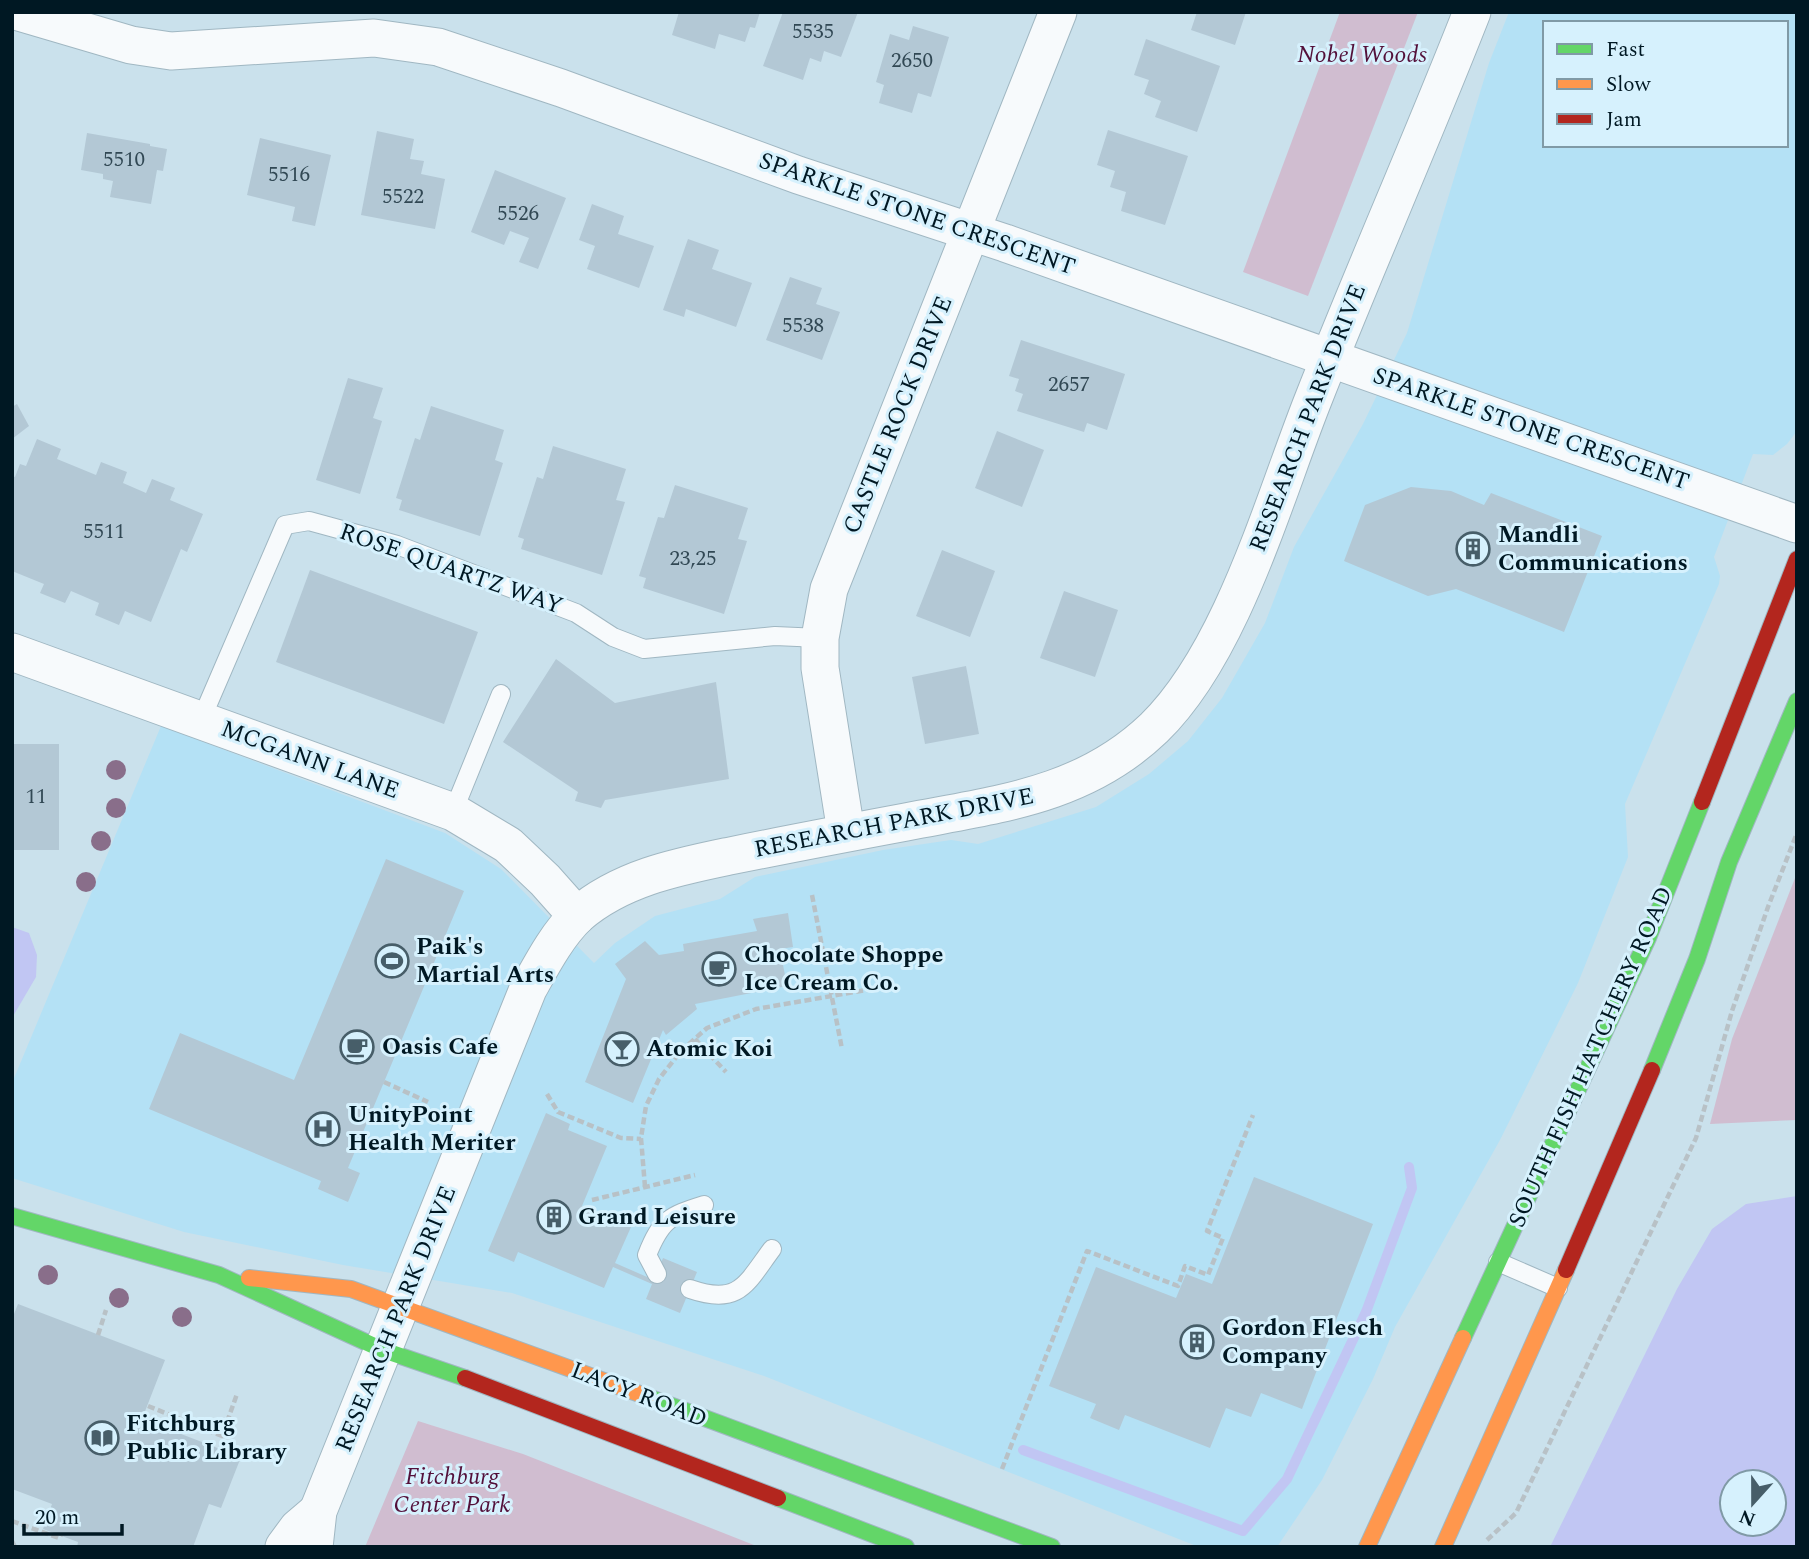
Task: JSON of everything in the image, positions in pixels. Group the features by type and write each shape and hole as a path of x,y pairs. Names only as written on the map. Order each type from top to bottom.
{"main road":[{"name":"SOUTH FISH HATCHERY ROAD","path":"1367,1547 1648,938 1797,559"},
{"path":"1443,1547 1620,1148 1697,959 1729,862 1797,701"},
{"name":"LACY ROAD","path":"12,1216 219,1275 383,1350 479,1383 906,1547"},
{"name":"LACY ROAD","path":"219,1275 351,1289 1052,1547"}],"street":[{"name":"CASTLE ROCK DRIVE","path":"846,832 820,668 820,638 829,589 1058,12"},
{"name":"RESEARCH PARK DRIVE","path":"314,1547 318,1511 528,989 547,956 577,916 608,895 672,868 846,832 1022,800 1070,783 1101,767 1154,727 1192,681 1221,631 1251,563 1330,358 1472,12"},
{"name":"SPARKLE STONE CRESCENT","path":"20,13 131,45 171,51 374,38 438,47 798,175 971,231 1797,524"},
{"path":"12,37 20,13"},
{"name":"MCGANN LANE","path":"12,652 453,812 508,845 545,880 577,916"},
{"name":"RESEARCH PARK DRIVE","path":"284,1547 298,1528 318,1511"}],"lane":[{"name":"ROSE QUARTZ WAY","path":"201,720 285,525 309,521 397,545 503,583 576,613 613,637 644,649 775,636 820,638"},
{"path":"453,812 502,694"},
{"path":"657,1274 647,1255 656,1230 677,1213 704,1205"},
{"path":"690,1289 707,1295 717,1295 728,1294 745,1286 772,1249"},
{"path":"1498,1262 1558,1289"}],"path":[{"path":"1483,1546 1489,1537 1516,1513 1696,1138 1732,1011 1797,834"},
{"path":"812,895 842,1049"},
{"path":"645,1186 641,1139 646,1107 659,1079 681,1051 707,1028 756,1009 878,988"},
{"path":"695,1039 726,1072"},
{"path":"384,1082 428,1102"},
{"path":"547,1094 558,1112 621,1138 641,1139"},
{"path":"1002,1469 1087,1251 1178,1286 1185,1266 1208,1275 1223,1238 1207,1231 1253,1115"},
{"path":"592,1200 695,1175"},
{"path":"98,1335 106,1310"},
{"path":"148,1406 222,1436 237,1394"},
{"path":"12,1521 59,1538 61,1535"},
{"path":"12,1541 15,1547"}],"shaded area":[{"path":"1509,12 1797,12 1797,431 1787,444 1773,455 1753,454 1714,557 1720,576 1719,584 1625,804 1628,857 1578,983 1500,1140 1395,1327 1373,1379 1322,1480 1277,1547 1199,1547 764,1376 512,1293 343,1265 184,1232 12,1178 12,1083 161,726 445,833 501,869 594,963 615,943 655,916 720,899 755,877 883,850 951,840 978,844 1096,807 1149,774 1188,741 1222,698 1265,623 1294,547 1363,424 1407,333 1489,63"},
{"path":"12,927 29,933 37,955 36,977 12,1018"},
{"path":"1797,1196 1797,1547 1550,1547 1677,1289 1712,1229 1746,1204"}],"green space":[{"name":"Nobel Woods","path":"1340,12 1418,12 1308,296 1243,272"},
{"path":"1797,873 1797,1120 1710,1124 1732,1039"},
{"name":"Fitchburg Center Park","path":"418,1421 523,1454 759,1547 365,1547"}],"building":[{"path":"679,12 760,12 755,28 750,27 745,42 719,34 715,49 672,35"},
{"path":"783,12 858,12 841,57 824,51 821,62 810,58 803,80 763,66"},
{"path":"1197,12 1246,12 1235,45 1191,30"},
{"path":"913,26 949,37 931,97 918,93 912,113 879,103 884,85 876,82 890,34 909,40"},
{"path":"1146,39 1220,66 1197,132 1155,117 1161,101 1144,94 1149,80 1134,75"},
{"path":"1108,130 1188,156 1165,225 1121,211 1126,192 1110,187 1115,171 1097,165"},
{"path":"377,131 414,139 410,159 424,161 421,174 445,179 435,229 361,215"},
{"path":"87,133 167,149 163,171 157,170 151,204 110,197 113,181 103,179 103,174 81,170"},
{"path":"260,138 331,155 315,226 292,221 295,207 247,195"},
{"path":"495,170 566,198 538,269 519,262 529,238 510,231 504,245 471,232"},
{"path":"592,204 624,216 618,234 654,246 639,288 587,269 595,246 579,240"},
{"path":"688,239 719,250 712,269 752,283 736,327 686,309 684,317 663,310"},
{"path":"790,277 822,288 816,304 840,312 822,360 766,340"},
{"path":"1021,340 1125,374 1107,430 1087,423 1084,432 1017,411 1023,394 1015,391 1019,379 1009,376"},
{"path":"348,378 383,388 373,418 382,421 360,494 316,480"},
{"path":"17,404 29,426 12,439 12,407"},
{"path":"431,406 504,430 495,460 503,463 480,536 399,510 402,500 396,498 415,438 420,440"},
{"path":"997,431 1044,450 1022,507 975,488"},
{"path":"37,439 61,449 57,459 96,475 101,462 127,472 123,483 146,493 152,479 175,488 170,500 203,514 187,552 181,549 151,622 125,611 119,625 95,615 99,603 71,591 65,603 40,593 44,584 12,571 12,476 15,477 20,464 26,466"},
{"path":"553,446 626,469 616,500 625,502 602,575 521,549 524,539 518,537 537,477 543,479"},
{"path":"675,485 748,508 738,539 747,541 724,614 643,588 646,578 639,576 658,517 664,518"},
{"name":"Mandli Communications","path":"1411,487 1451,491 1484,505 1491,493 1602,536 1564,632 1456,589 1428,596 1344,561 1365,505"},
{"path":"942,550 995,571 970,637 916,616"},
{"path":"310,570 478,632 444,724 276,662"},
{"path":"1064,591 1118,610 1095,677 1040,658"},
{"path":"556,659 615,703 716,682 729,779 605,800 601,808 575,801 578,792 503,742"},
{"path":"966,666 979,734 925,744 912,677"},
{"path":"12,744 59,744 59,850 12,850"},
{"path":"386,859 464,891 348,1168 360,1173 348,1202 318,1189 321,1181 149,1109 180,1033 294,1080"},
{"path":"788,913 793,947 780,949 787,986 695,1004 697,1009 666,1035 663,1030 633,1103 585,1082 626,979 615,964 645,941 659,955 684,951 683,944 757,931 753,919"},
{"name":"Grand Leisure","path":"546,1113 570,1124 568,1130 607,1146 582,1206 631,1227 615,1263 654,1280 663,1258 697,1272 680,1313 646,1299 652,1284 613,1267 604,1288 518,1252 514,1262 488,1251"},
{"name":"Gordon Flesch Company","path":"1254,1177 1373,1224 1302,1409 1261,1393 1251,1417 1226,1408 1210,1448 1125,1415 1119,1430 1090,1418 1096,1404 1049,1386 1096,1267 1176,1298 1186,1274 1212,1284"},
{"name":"Fitchburg Public Library","path":"18,1304 165,1360 142,1419 241,1457 221,1508 209,1504 193,1547 77,1547 78,1542 43,1529 52,1504 12,1489 12,1319"}],"waterway":[{"path":"1023,1450 1243,1531 1287,1479 1366,1312 1412,1188 1409,1167"}],"traffic: fast":[{"path":"1652,1070 1697,959 1729,862 1797,701"},
{"path":"1463,1338 1648,938 1702,802"},
{"path":"12,1216 219,1275 383,1350 465,1378"},
{"path":"648,1397 1052,1547"},
{"path":"778,1498 906,1547"}],"traffic: slow":[{"path":"1443,1547 1566,1270"},
{"path":"249,1278 351,1289 648,1397"},
{"path":"1367,1547 1463,1338"}],"traffic: jam":[{"path":"1702,802 1797,559"},
{"path":"1566,1270 1652,1070"},
{"path":"465,1378 778,1498"}],"place":[{"name":"Mandli Communications","path":"1473,549"},
{"name":"Paik's Martial Arts","path":"392,961"},
{"name":"Chocolate Shoppe Ice Cream Co.","path":"719,969"},
{"name":"Oasis Cafe","path":"357,1047"},
{"name":"Atomic Koi","path":"622,1049"},
{"name":"UnityPoint Health Meriter","path":"323,1129"},
{"name":"Grand Leisure","path":"554,1217"},
{"name":"Gordon Flesch Company","path":"1197,1342"},
{"name":"Fitchburg Public Library","path":"102,1438"}]}
